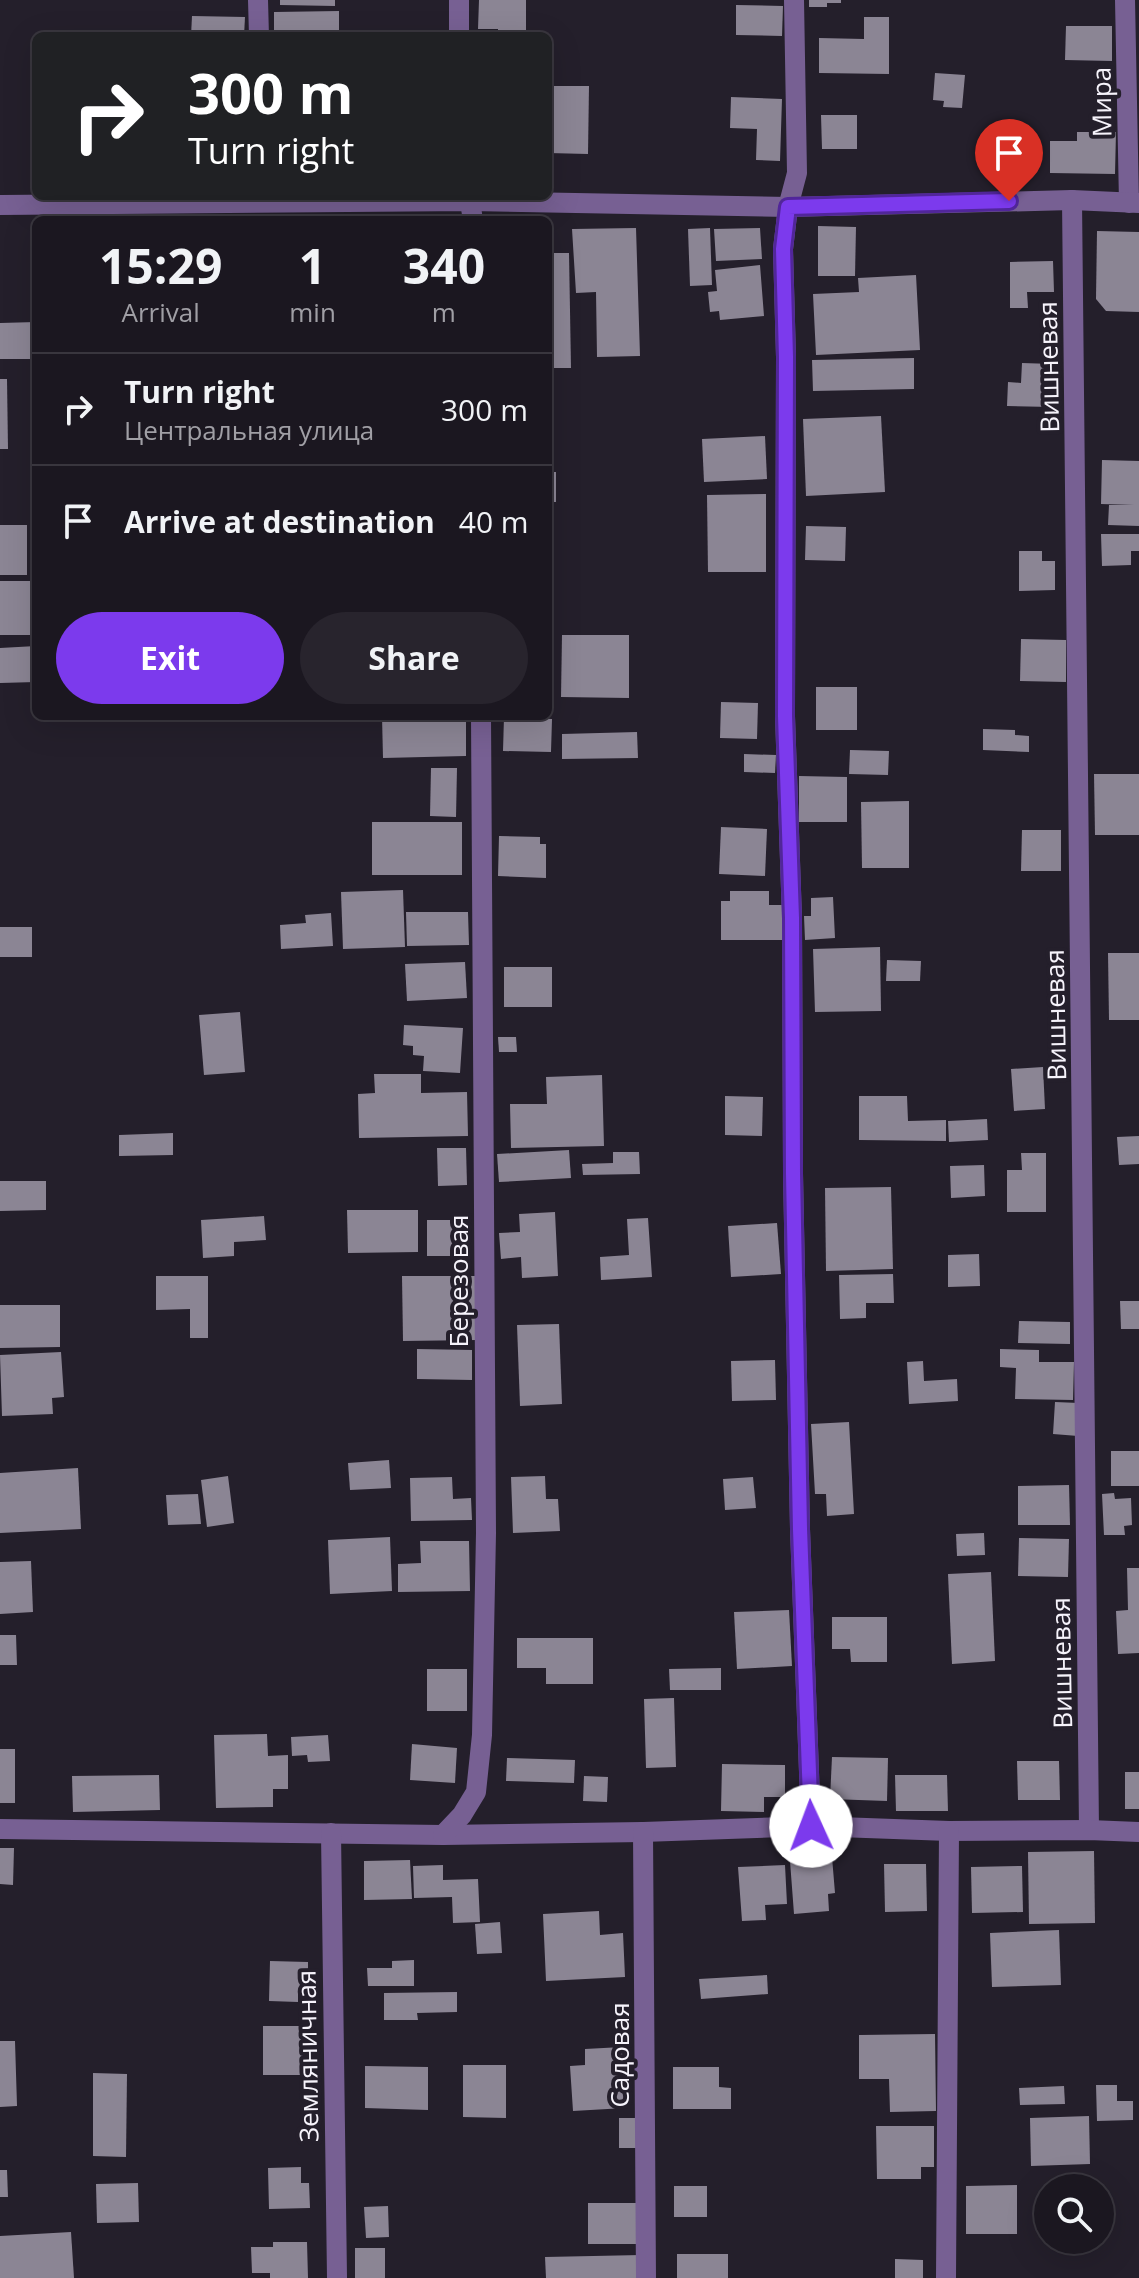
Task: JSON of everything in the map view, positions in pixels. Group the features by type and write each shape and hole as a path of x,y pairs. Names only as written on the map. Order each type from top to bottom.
{"street":[{"path":"258,0 259,32"},
{"path":"459,0 459,32"},
{"path":"794,0 797,173 788,207 783,249 786,357 785,716 792,918 800,1529 811,1826"},
{"name":"Мира","path":"1125,0 1134,203"},
{"path":"0,205 260,200 471,206 788,207 1072,200 1134,203"},
{"name":"Вишневая","path":"1072,200 1089,1830"},
{"name":"Березовая","path":"443,1835 462,1815 476,1792 482,1735 486,1517 481,720"},
{"path":"0,1829 443,1835 811,1826 949,1831 1139,1832"},
{"path":"946,2278 949,1831"},
{"name":"Садовая","path":"643,1832 646,2278"},
{"name":"Земляничная","path":"331,1833 337,2278"}],"building":[{"path":"280,0 335,0 335,6 280,5"},
{"path":"479,0 526,0 526,32 478,29"},
{"path":"809,0 841,0 841,3 809,7"},
{"path":"736,5 783,6 782,36 736,35"},
{"path":"339,11 339,32 274,32 274,12"},
{"path":"192,16 245,17 244,32 191,32"},
{"path":"864,17 889,17 889,74 819,73 819,38 864,39"},
{"path":"1066,26 1112,26 1112,61 1065,60"},
{"path":"935,73 965,75 962,108 943,107 944,101 933,100"},
{"path":"552,86 589,86 588,154 552,153"},
{"path":"731,97 782,99 780,161 756,160 757,129 730,128"},
{"path":"821,115 857,115 857,149 822,149"},
{"path":"1077,132 1116,132 1115,174 1050,173 1050,141 1077,141"},
{"path":"818,226 856,227 855,276 818,276"},
{"path":"636,228 640,356 597,357 596,292 576,293 572,229"},
{"path":"710,228 712,285 690,286 688,229"},
{"path":"760,228 762,259 716,261 714,229"},
{"path":"1097,231 1139,232 1139,312 1106,311 1096,299"},
{"path":"552,253 569,253 571,368 552,368"},
{"path":"1053,261 1054,292 1027,292 1028,308 1010,308 1010,262"},
{"path":"760,265 764,316 720,320 719,311 710,312 708,292 717,291 715,270"},
{"path":"916,275 920,350 816,355 813,294 859,292 858,278"},
{"path":"32,322 32,359 0,359 0,323"},
{"path":"914,358 914,389 813,391 812,360"},
{"path":"1022,363 1053,364 1052,407 1007,406 1008,382 1021,383"},
{"path":"0,379 7,379 8,449 0,449"},
{"path":"881,416 885,492 806,496 803,419"},
{"path":"765,436 767,479 704,482 702,439"},
{"path":"1102,460 1139,461 1139,526 1108,525 1109,505 1134,505 1101,504"},
{"path":"552,472 556,472 556,502 552,502"},
{"path":"766,494 766,572 708,572 707,495"},
{"path":"0,525 27,525 27,575 0,575"},
{"path":"806,526 846,527 845,561 805,560"},
{"path":"1101,534 1139,534 1139,551 1131,551 1131,565 1102,566"},
{"path":"1019,551 1042,551 1042,561 1055,561 1055,590 1019,591"},
{"path":"0,581 32,581 32,635 0,635"},
{"path":"562,635 629,635 629,698 561,697"},
{"path":"1021,639 1066,640 1066,682 1020,681"},
{"path":"32,646 32,682 0,683 0,648"},
{"path":"816,687 857,687 857,730 816,730"},
{"path":"721,702 758,703 757,739 720,738"},
{"path":"382,720 466,720 466,756 383,758"},
{"path":"504,720 552,720 551,752 503,751"},
{"path":"983,729 1015,730 1015,735 1029,736 1029,752 983,750"},
{"path":"637,732 638,758 562,759 562,734"},
{"path":"850,750 889,751 888,775 849,774"},
{"path":"744,754 776,755 775,773 744,772"},
{"path":"431,768 457,768 456,817 430,816"},
{"path":"1094,774 1139,774 1139,835 1095,835"},
{"path":"799,776 847,777 847,822 799,822"},
{"path":"909,801 909,868 862,868 861,802"},
{"path":"372,822 462,822 462,875 372,875"},
{"path":"721,827 767,829 765,876 719,874"},
{"path":"1022,830 1061,830 1061,871 1021,871"},
{"path":"499,836 540,837 540,844 546,844 546,878 498,876"},
{"path":"403,890 405,947 343,949 341,892"},
{"path":"730,891 769,891 769,905 783,905 783,940 721,940 721,901 730,901"},
{"path":"833,897 835,938 805,940 804,916 811,916 811,898"},
{"path":"406,912 468,912 469,945 407,946"},
{"path":"331,913 333,946 281,949 280,925 306,923 305,915"},
{"path":"0,927 32,927 32,957 0,957"},
{"path":"880,947 881,1011 815,1012 813,949"},
{"path":"1108,953 1139,953 1139,1020 1109,1020"},
{"path":"887,960 921,961 920,981 886,981"},
{"path":"465,962 467,998 407,1001 405,964"},
{"path":"504,967 552,967 552,1007 504,1007"},
{"path":"240,1012 245,1072 204,1075 199,1015"},
{"path":"404,1025 463,1028 460,1073 423,1071 424,1056 413,1055 413,1046 403,1045"},
{"path":"498,1037 516,1037 517,1052 499,1052"},
{"path":"1043,1067 1045,1109 1014,1111 1011,1069"},
{"path":"374,1074 421,1074 421,1093 467,1092 468,1136 359,1138 358,1094 375,1093"},
{"path":"602,1075 604,1146 511,1148 510,1104 547,1104 546,1077"},
{"path":"725,1096 763,1097 762,1136 725,1135"},
{"path":"859,1096 907,1096 908,1121 946,1120 946,1141 859,1140"},
{"path":"987,1119 988,1140 949,1142 948,1121"},
{"path":"173,1133 173,1155 119,1156 119,1135"},
{"path":"1139,1136 1139,1164 1119,1165 1117,1137"},
{"path":"437,1148 466,1148 467,1185 438,1186"},
{"path":"569,1150 571,1178 499,1182 497,1154"},
{"path":"613,1152 639,1152 640,1174 583,1175 582,1164 613,1163"},
{"path":"1021,1153 1046,1153 1046,1212 1007,1212 1007,1170 1022,1170"},
{"path":"984,1165 985,1196 951,1198 950,1166"},
{"path":"0,1181 46,1181 46,1210 0,1211"},
{"path":"891,1187 893,1269 826,1271 825,1188"},
{"path":"347,1210 418,1210 418,1252 348,1253"},
{"path":"555,1212 558,1276 522,1278 521,1257 501,1259 499,1233 520,1232 519,1214"},
{"path":"264,1216 266,1240 234,1242 234,1256 203,1258 201,1220"},
{"path":"648,1218 652,1277 601,1280 600,1257 629,1255 627,1219"},
{"path":"427,1220 468,1220 468,1256 427,1256"},
{"path":"777,1223 781,1274 731,1277 728,1226"},
{"path":"979,1254 980,1286 948,1287 948,1255"},
{"path":"893,1274 894,1303 866,1303 866,1318 840,1319 839,1275"},
{"path":"156,1276 208,1276 208,1338 190,1338 190,1309 156,1310"},
{"path":"402,1276 476,1276 477,1340 403,1341"},
{"path":"1120,1301 1139,1301 1139,1329 1121,1329"},
{"path":"0,1305 60,1305 60,1347 0,1348"},
{"path":"1019,1321 1070,1322 1070,1344 1018,1343"},
{"path":"559,1324 562,1404 520,1406 517,1325"},
{"path":"417,1349 472,1350 472,1380 417,1379"},
{"path":"1000,1349 1039,1350 1039,1362 1074,1362 1073,1400 1015,1399 1016,1368 1000,1367"},
{"path":"61,1352 64,1397 52,1398 53,1414 2,1416 0,1355"},
{"path":"775,1360 776,1400 732,1401 731,1361"},
{"path":"923,1361 924,1381 957,1379 958,1401 909,1404 907,1362"},
{"path":"1055,1402 1079,1403 1078,1436 1053,1434"},
{"path":"849,1422 854,1514 827,1516 826,1494 815,1494 811,1424"},
{"path":"1111,1451 1139,1451 1139,1486 1111,1486"},
{"path":"389,1460 391,1488 350,1490 348,1463"},
{"path":"78,1468 81,1529 0,1533 0,1473"},
{"path":"228,1476 234,1523 207,1527 201,1480"},
{"path":"545,1476 546,1499 558,1499 560,1531 513,1533 511,1477"},
{"path":"452,1477 453,1499 471,1498 472,1520 411,1521 410,1478"},
{"path":"753,1477 756,1508 725,1510 723,1479"},
{"path":"1069,1485 1070,1525 1018,1525 1018,1486"},
{"path":"1114,1493 1115,1499 1131,1498 1132,1525 1124,1526 1125,1535 1104,1535 1102,1494"},
{"path":"198,1494 201,1524 168,1525 166,1495"},
{"path":"984,1533 985,1555 957,1556 956,1534"},
{"path":"390,1537 392,1591 330,1594 328,1540"},
{"path":"1019,1538 1069,1539 1068,1577 1018,1576"},
{"path":"420,1541 469,1541 470,1591 398,1592 398,1564 421,1563"},
{"path":"31,1561 33,1612 0,1614 0,1562"},
{"path":"1127,1568 1139,1568 1139,1653 1118,1654 1116,1611 1128,1610"},
{"path":"991,1572 995,1661 952,1664 948,1574"},
{"path":"789,1610 792,1666 737,1669 734,1612"},
{"path":"832,1617 887,1617 887,1662 851,1662 850,1649 832,1649"},
{"path":"0,1635 16,1635 17,1665 0,1665"},
{"path":"517,1638 593,1638 593,1684 546,1684 546,1668 517,1668"},
{"path":"721,1668 721,1690 670,1690 669,1669"},
{"path":"427,1669 467,1669 467,1711 427,1711"},
{"path":"674,1698 676,1767 646,1768 644,1699"},
{"path":"267,1734 268,1756 288,1755 288,1789 273,1789 273,1807 216,1808 214,1735"},
{"path":"328,1735 330,1761 308,1762 307,1755 292,1756 291,1737"},
{"path":"412,1744 457,1748 455,1783 410,1780"},
{"path":"0,1749 15,1749 15,1803 0,1803"},
{"path":"832,1757 888,1758 887,1801 830,1799"},
{"path":"507,1758 575,1760 574,1783 506,1781"},
{"path":"1017,1761 1059,1761 1060,1800 1018,1800"},
{"path":"722,1764 785,1765 785,1797 764,1797 764,1812 721,1811"},
{"path":"1125,1772 1139,1772 1139,1809 1125,1809"},
{"path":"159,1775 160,1810 73,1812 72,1776"},
{"path":"895,1775 947,1775 948,1811 896,1811"},
{"path":"584,1776 608,1777 607,1802 583,1801"},
{"path":"0,1848 14,1848 13,1885 0,1884"},
{"path":"1094,1851 1095,1923 1029,1924 1028,1852"},
{"path":"832,1857 835,1893 828,1894 829,1911 794,1914 790,1861"},
{"path":"410,1860 412,1899 364,1900 364,1861"},
{"path":"884,1864 926,1864 927,1911 885,1912"},
{"path":"443,1865 443,1880 478,1879 480,1922 453,1923 452,1897 414,1898 413,1866"},
{"path":"785,1865 787,1904 765,1905 766,1920 742,1921 738,1867"},
{"path":"1022,1866 1023,1912 972,1913 971,1867"},
{"path":"599,1911 600,1935 623,1933 625,1977 546,1981 543,1914"},
{"path":"500,1922 502,1953 477,1954 475,1924"},
{"path":"1059,1930 1061,1985 992,1987 990,1933"},
{"path":"414,1960 414,1986 368,1986 367,1968 392,1968 392,1961"},
{"path":"270,1961 308,1962 308,1994 298,1993 298,2002 269,2001"},
{"path":"767,1975 768,1994 701,1999 699,1979"},
{"path":"457,1992 457,2012 417,2013 418,2020 384,2020 384,1993"},
{"path":"263,2026 308,2026 308,2075 263,2075"},
{"path":"935,2034 936,2111 890,2112 889,2079 859,2079 859,2035"},
{"path":"0,2041 15,2041 17,2106 0,2107"},
{"path":"622,2047 625,2108 573,2111 570,2066 585,2065 585,2049"},
{"path":"463,2065 506,2065 506,2118 463,2117"},
{"path":"365,2066 428,2067 428,2110 365,2108"},
{"path":"673,2067 719,2067 719,2087 731,2088 731,2109 673,2109"},
{"path":"93,2073 127,2074 126,2157 93,2156"},
{"path":"1096,2085 1117,2085 1117,2101 1133,2101 1133,2120 1097,2121"},
{"path":"1064,2086 1065,2104 1020,2105 1019,2088"},
{"path":"1089,2116 1090,2164 1031,2166 1030,2118"},
{"path":"619,2118 644,2118 644,2148 619,2148"},
{"path":"876,2126 934,2126 934,2167 921,2167 921,2179 877,2179"},
{"path":"301,2167 301,2183 309,2183 310,2208 269,2209 268,2168"},
{"path":"0,2170 7,2170 8,2197 0,2197"},
{"path":"138,2183 139,2222 97,2223 96,2184"},
{"path":"1017,2185 1017,2234 966,2234 966,2186"},
{"path":"674,2186 707,2186 707,2217 674,2217"},
{"path":"588,2203 640,2203 640,2244 588,2244"},
{"path":"388,2206 389,2237 366,2238 364,2207"},
{"path":"71,2232 74,2278 0,2278 0,2236"},
{"path":"273,2242 307,2242 308,2278 270,2278 270,2273 252,2273 251,2247 273,2247"},
{"path":"355,2248 385,2248 385,2278 355,2278"},
{"path":"677,2254 728,2254 728,2278 677,2278"},
{"path":"641,2255 642,2278 546,2278 545,2257"},
{"path":"895,2259 923,2260 923,2278 895,2278"}],"route":[{"path":"811,1826 800,1529 792,918 785,716 786,357 783,249 788,207 1009,201"}]}
